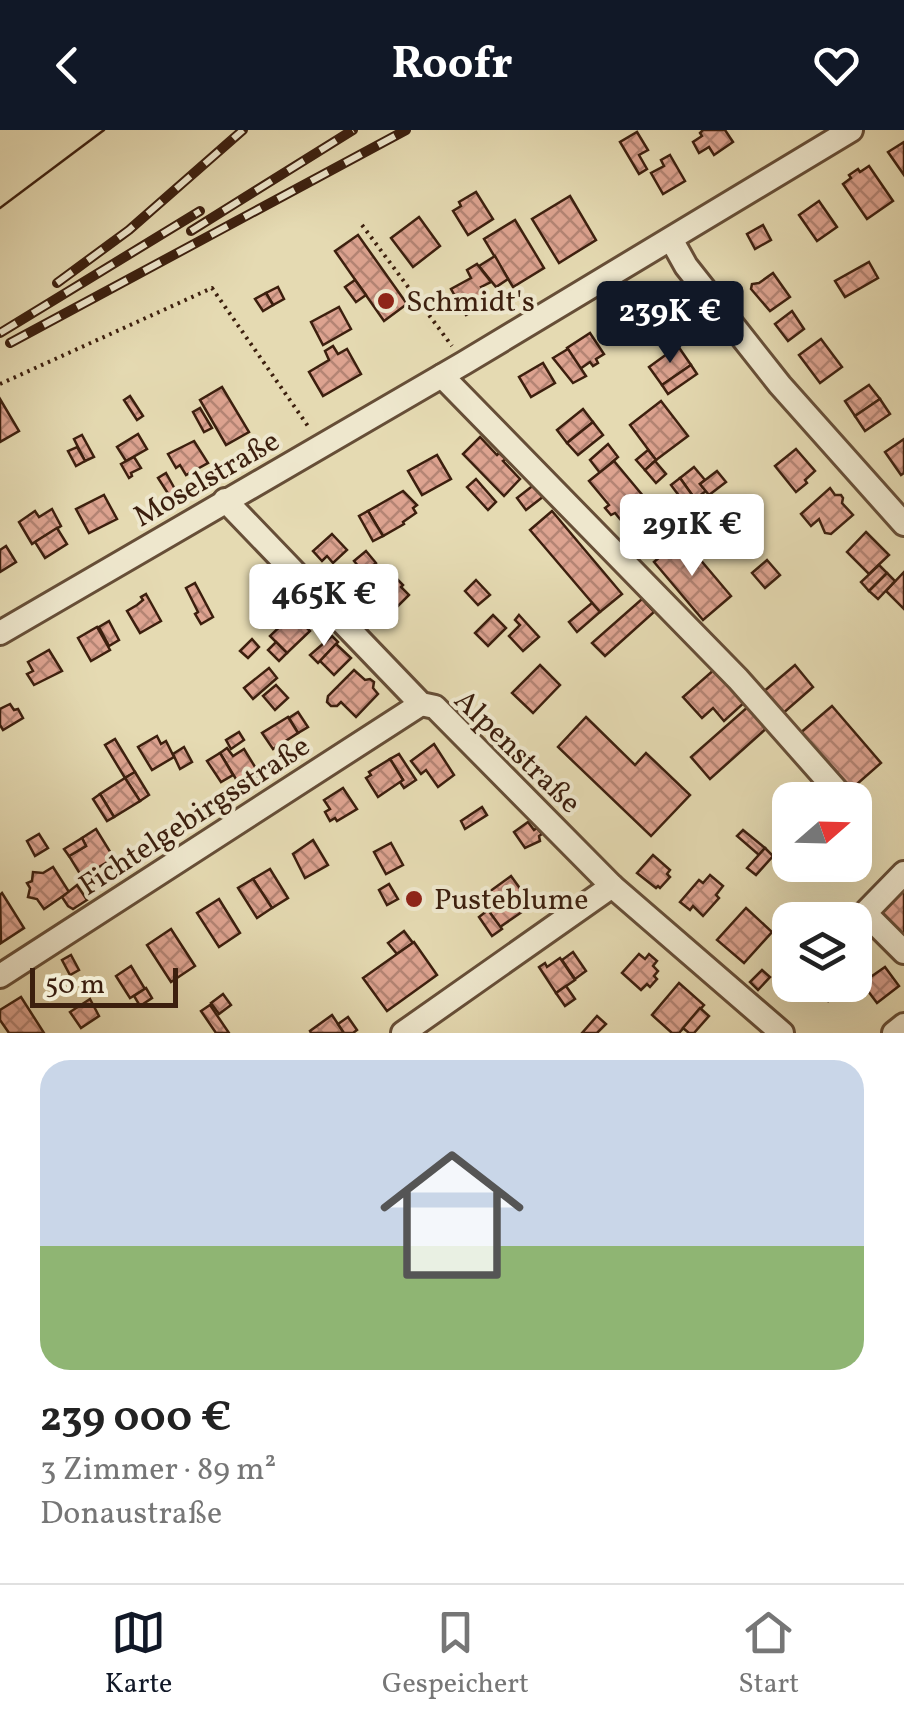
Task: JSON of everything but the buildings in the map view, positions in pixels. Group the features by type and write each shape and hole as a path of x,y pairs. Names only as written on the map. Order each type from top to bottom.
{"street":[{"name":"Moselstraße","path":"0,633 464,363 851,130"},
{"path":"671,240 686,266 780,385 904,524"},
{"path":"442,376 722,662 829,782"},
{"name":"Alpenstraße","path":"225,500 421,704 435,707 612,886 782,1033"},
{"name":"Fichtelgebirgsstraße","path":"0,976 421,704"},
{"path":"904,873 865,913 904,952"},
{"path":"403,1033 612,886"},
{"path":"894,1033 904,1025"}],"path":[{"path":"362,225 464,363"},
{"path":"0,384 212,288 321,445"}],"tram line":[{"path":"0,208 104,130"}],"railway":[{"path":"57,283 129,230 243,130"},
{"path":"191,231 353,130"},
{"path":"10,343 406,130"},
{"path":"0,333 200,211"}],"place":[{"name":"Schmidt's","path":"386,301"},
{"name":"Pusteblume","path":"414,899"}]}
